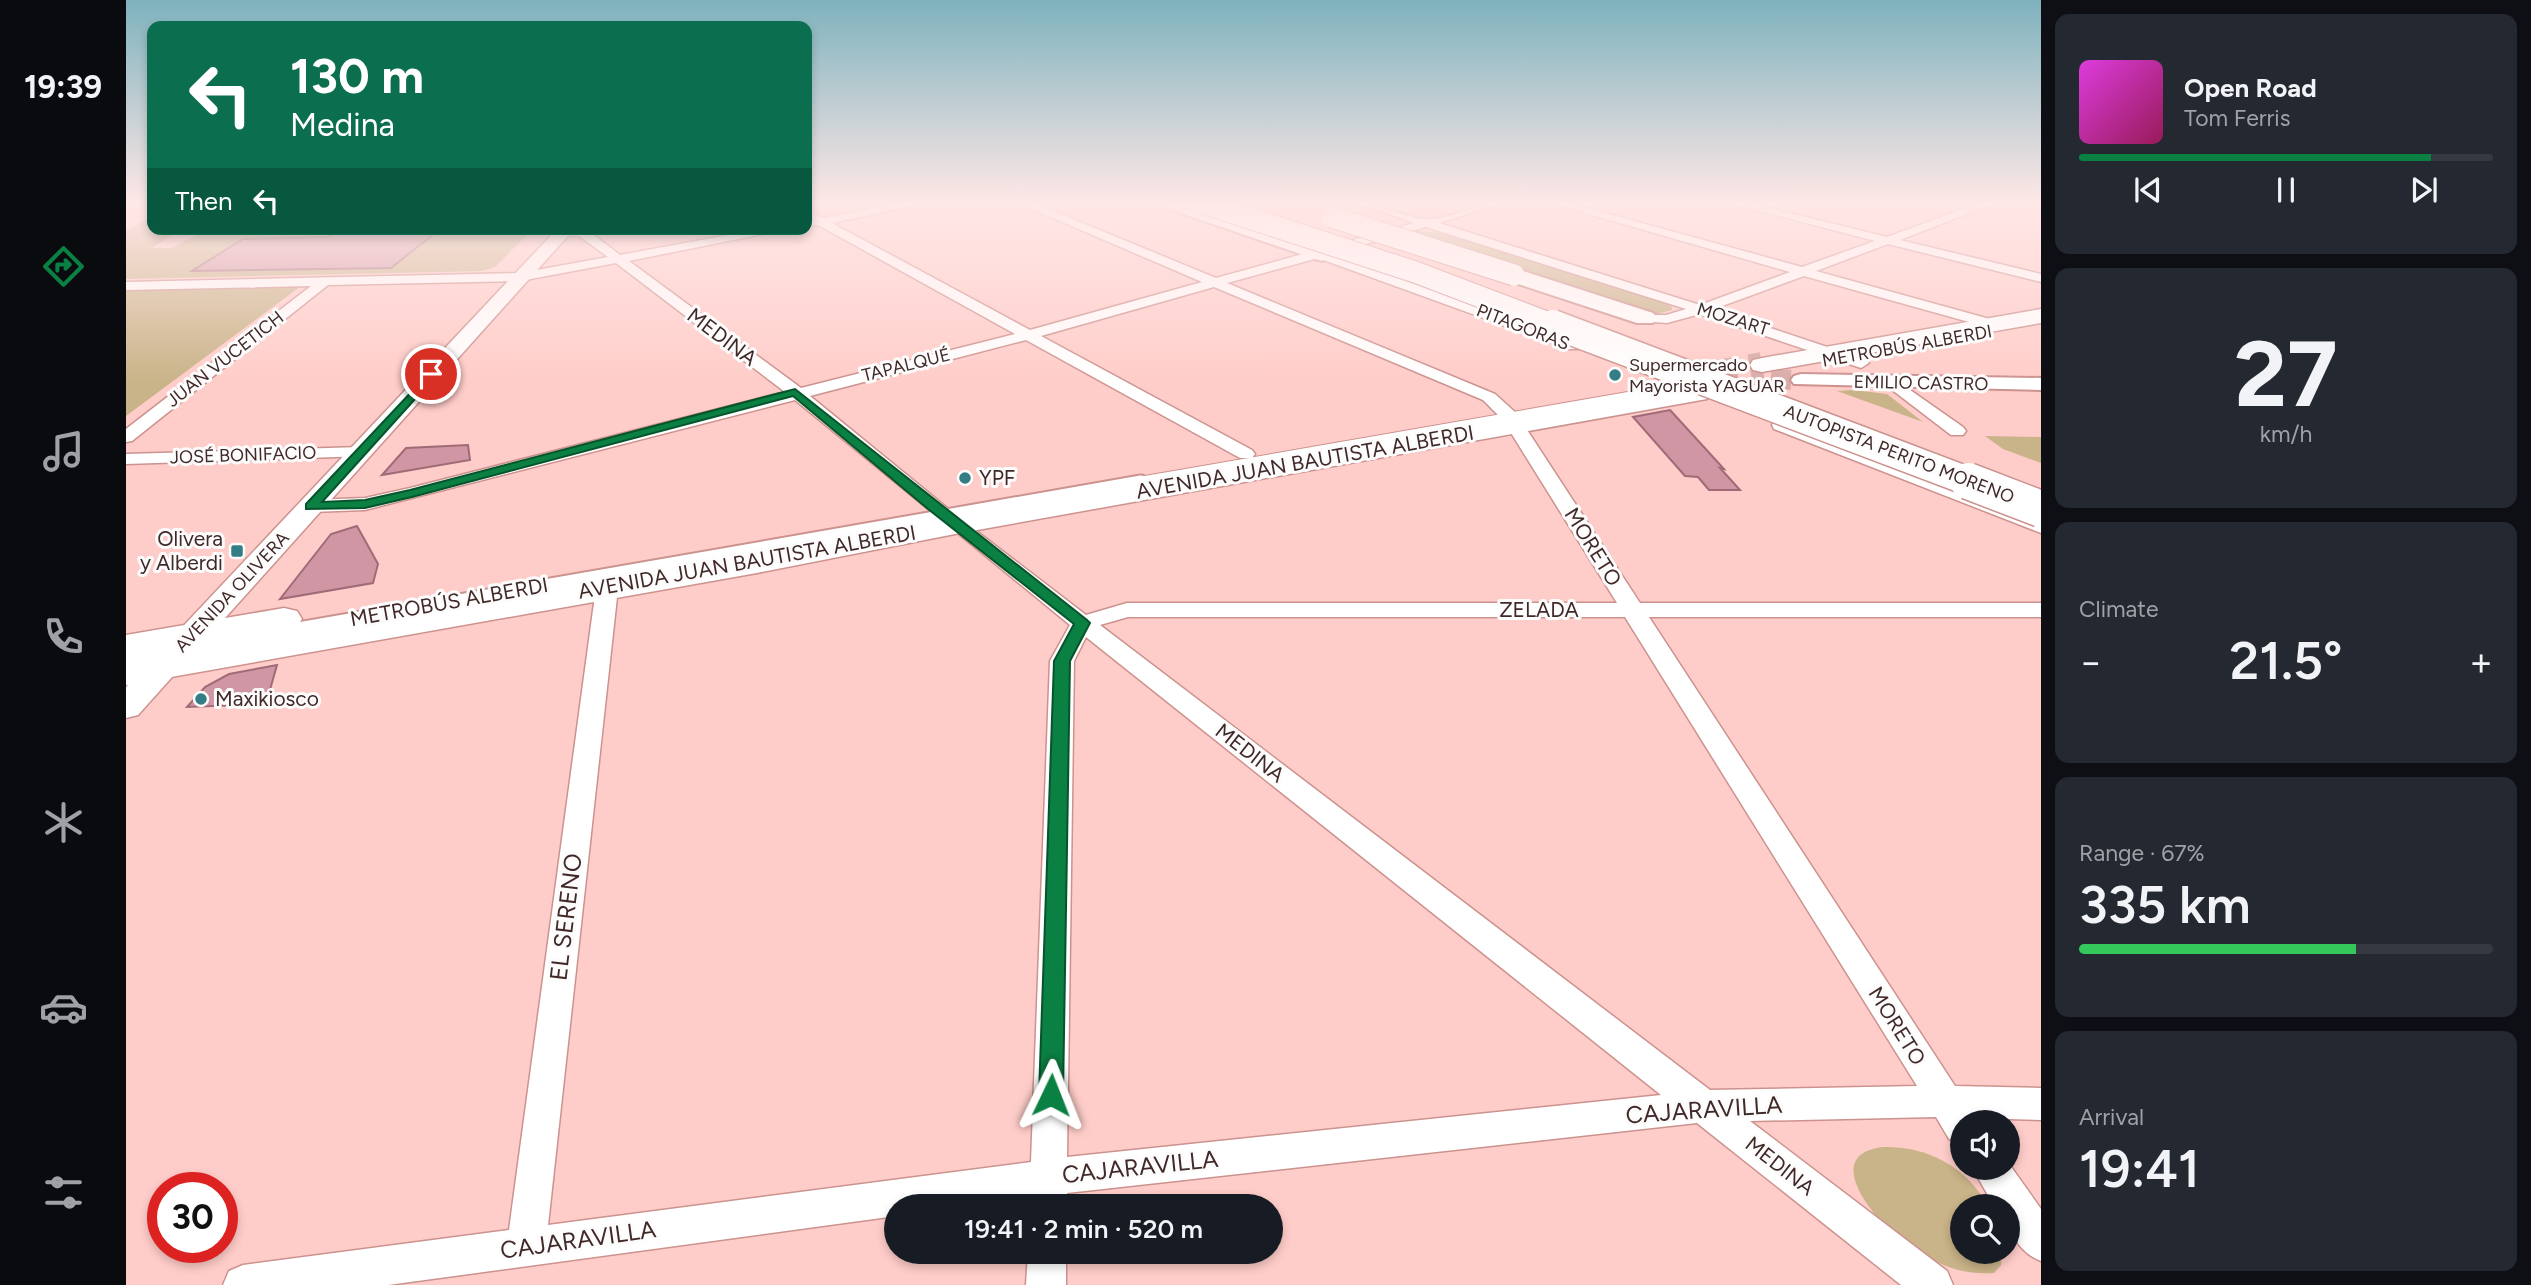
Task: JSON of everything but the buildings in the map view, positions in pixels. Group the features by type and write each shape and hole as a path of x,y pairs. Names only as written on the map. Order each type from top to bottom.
{"highway":[{"name":"AUTOPISTA PERITO MORENO","path":"1385,263 1440,281 2041,509"},
{"name":"AUTOPISTA PERITO MORENO","path":"1437,263 1880,422"},
{"path":"1476,263 1645,318"},
{"name":"AUTOPISTA PERITO MORENO","path":"1930,440 1967,454"}],"main road":[{"name":"AVENIDA OLIVERA","path":"126,707 534,263"},
{"path":"1782,372 1992,324 2041,316"},
{"path":"1848,358 2041,332"},
{"name":"AVENIDA JUAN BAUTISTA ALBERDI","path":"126,673 178,650 1683,387"},
{"name":"AVENIDA JUAN BAUTISTA ALBERDI","path":"126,646 178,650 607,588 944,515 1246,454 1510,417"}],"street":[{"path":"126,286 520,277 599,263"},
{"name":"MEDINA","path":"626,263 795,392 944,515 1082,623 1933,1285"},
{"path":"890,263 1246,454"},
{"name":"MORETO","path":"1166,263 1489,397 1510,417 1950,1110"},
{"name":"TAPALQUÉ","path":"311,506 365,504 412,493 795,392 1028,335 1291,263"},
{"name":"PITAGORAS","path":"1344,263 1683,387"},
{"name":"MOZART","path":"1554,263 1848,358"},
{"path":"1773,263 1992,324"},
{"path":"1645,318 1667,319 1701,309 1824,263"},
{"path":"1980,263 2041,278"},
{"name":"JUAN VUCETICH","path":"126,437 325,281"},
{"name":"EMILIO CASTRO","path":"1782,372 1894,383 2041,384"},
{"path":"1894,383 1957,431"},
{"path":"1683,387 2041,527"},
{"name":"JOSÉ BONIFACIO","path":"126,459 360,452"},
{"name":"EL SERENO","path":"526,1247 607,588"},
{"name":"ZELADA","path":"1082,623 1127,610 2041,610"},
{"path":"1048,1191 1062,661 1082,623"},
{"name":"CAJARAVILLA","path":"1988,1110 2041,1104"},
{"name":"CAJARAVILLA","path":"243,1285 526,1247 1048,1191 1703,1106 1950,1114"},
{"path":"1999,1180 2041,1242"},
{"path":"1046,1285 1047,1264"}],"lane":[{"name":"METROBÚS ALBERDI","path":"1848,358 2041,323"},
{"path":"126,658 178,650"}],"shaded area":[{"path":"126,263 499,263 482,271 126,279"},
{"path":"1491,263 1538,263 1672,307 1672,310 1652,315"},
{"path":"301,286 126,416 126,290"},
{"path":"1837,391 1887,394 1923,422"},
{"path":"1985,436 2041,437 2041,463 2003,449"},
{"path":"1883,1147 1915,1150 1950,1165 1950,1180 1968,1180 1980,1194 1950,1194 1950,1264 2001,1264 1994,1273 1964,1271 1937,1262 1918,1252 1885,1226 1863,1198 1854,1176 1858,1157"}],"tunnel":[{"path":"1673,381 1762,365"},
{"path":"1771,379 1801,380"}],"place":[{"name":"Supermercado Mayorista YAGUAR","path":"1615,375"},
{"name":"YPF","path":"965,478"},
{"name":"Olivera y Alberdi","path":"237,551"},
{"name":"Maxikiosco","path":"201,699"}],"route":[{"path":"431,374 311,506 365,504 412,493 795,392 933,506 1082,623 1062,661 1051,1095"}]}
